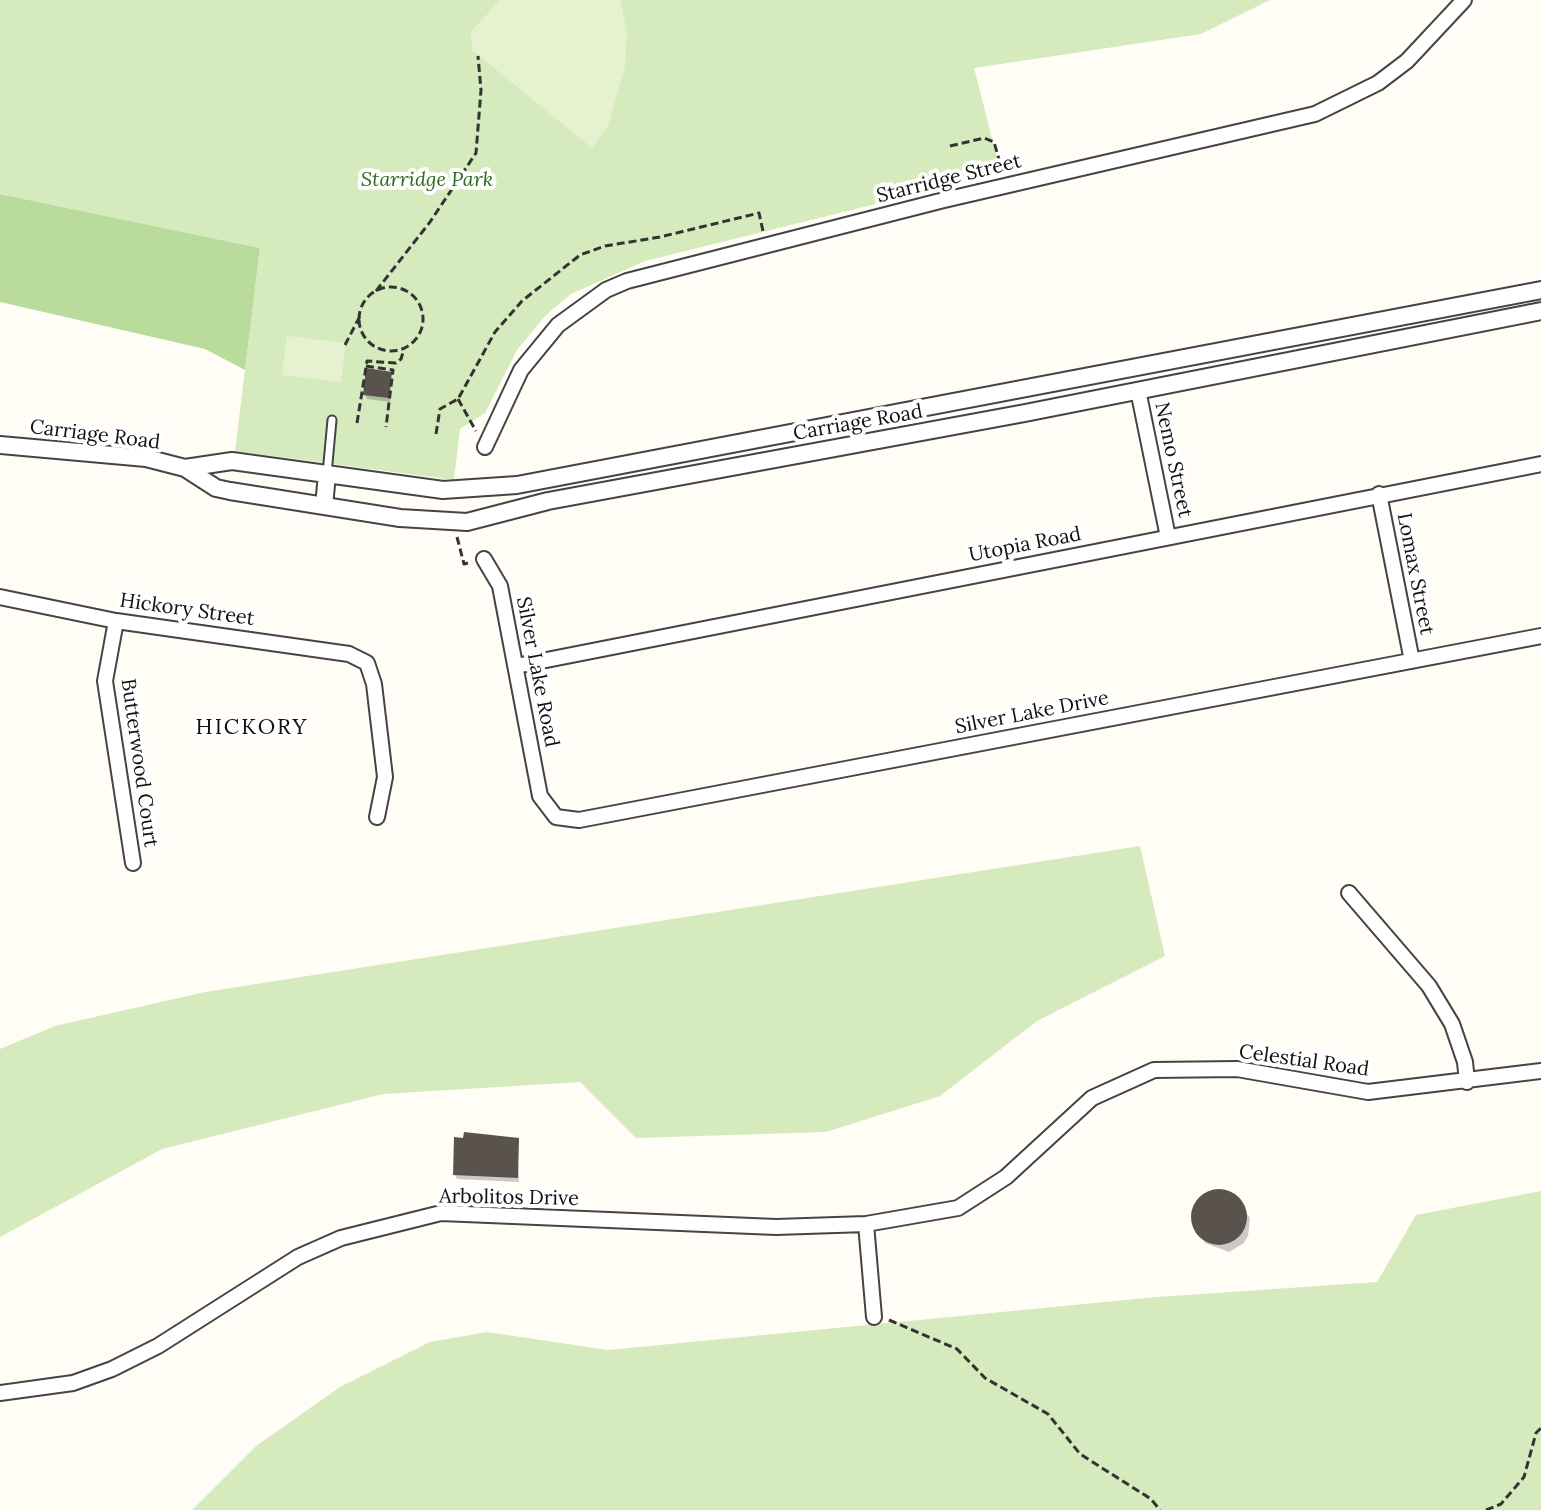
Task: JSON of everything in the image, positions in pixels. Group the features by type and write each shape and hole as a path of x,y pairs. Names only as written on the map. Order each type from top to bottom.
{"street":[{"name":"Starridge Street","path":"485,447 521,370 558,325 606,290 627,281 1005,185 1315,114 1378,83 1407,61 1464,0"},
{"name":"Carriage Road","path":"185,468 232,461 443,490 517,485 1541,290"},
{"name":"Carriage Road","path":"0,445 146,458 185,468 216,488 230,491 400,518 467,522 564,498 1541,311"},
{"path":"1406,317 1409,336"},
{"path":"1134,369 1138,390"},
{"name":"Nemo Street","path":"1138,390 1168,537"},
{"name":"Utopia Road","path":"516,666 1541,464"},
{"path":"324,506 327,474"},
{"path":"560,478 564,498"},
{"name":"Lomax Street","path":"1379,494 1412,661"},
{"name":"Silver Lake Road","path":"484,559 500,586 540,796"},
{"name":"Hickory Street","path":"0,597 116,621 349,654 367,663 374,684 385,777 377,817"},
{"name":"Butterwood Court","path":"116,621 105,681 133,863"},
{"name":"Silver Lake Drive","path":"540,796 556,817 579,820 1541,636"},
{"path":"1349,893 1429,986 1448,1016 1465,1062 1467,1082"},
{"name":"Celestial Road","path":"866,1224 958,1208 1006,1177 1092,1098 1154,1070 1237,1069 1368,1092 1541,1071"},
{"name":"Arbolitos Drive","path":"0,1393 73,1383 112,1369 158,1346 298,1257 341,1238 441,1213 776,1227 866,1224"},
{"path":"866,1224 874,1313"}],"lane":[{"path":"327,474 332,420"}],"path":[{"path":"345,345 362,306 430,222 476,153 481,90 478,56"},
{"path":"950,146 984,138 994,142 1005,185"},
{"path":"360,316 364,337 371,345 391,352 404,349 418,338 422,328 421,307 407,291 386,288 376,291"},
{"path":"357,423 367,361 399,362 404,349"},
{"path":"366,366 393,370 386,427"},
{"path":"458,399 472,424"},
{"path":"456,533 464,564 484,559"},
{"path":"874,1313 888,1308 889,1320 957,1349 985,1378 1048,1414 1080,1454 1151,1499 1160,1510"},
{"path":"1486,1510 1501,1504 1524,1477 1536,1433 1541,1428"}],"green space":[{"name":"Starridge Park","path":"0,0 1270,0 1201,34 974,68 1001,173 645,261 571,294 546,315 517,350 485,413 460,429 454,480 235,451 260,248 0,194"},
{"path":"500,0 620,0 627,31 625,67 608,126 592,148 472,50 471,32"},
{"path":"0,194 260,248 245,370 205,349 0,302"},
{"path":"287,336 346,343 341,382 282,375"},
{"path":"1140,846 1165,956 1037,1021 940,1096 826,1132 636,1138 580,1082 383,1094 162,1149 0,1237 0,1049 55,1026 205,992"},
{"path":"1541,1191 1541,1510 192,1510 256,1446 340,1387 430,1342 487,1332 608,1350 1157,1297 1377,1282 1416,1215"}],"building":[{"path":"366,368 392,372 389,398 363,395"},
{"path":"464,1132 519,1138 518,1178 453,1175 454,1137 463,1138"},
{"path":"1219,1189 1239,1197 1247,1217 1239,1237 1219,1245 1199,1237 1191,1217 1199,1197"}],"district":[{"name":"HICKORY","path":"252,728"}]}
